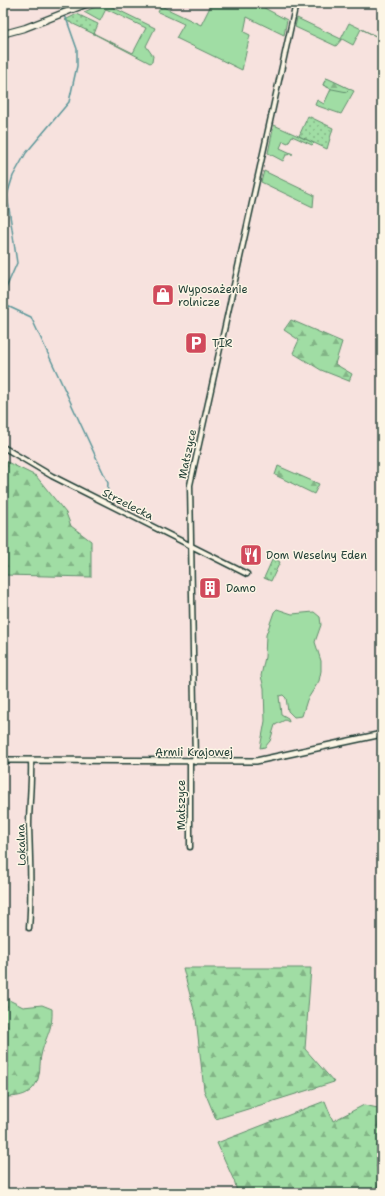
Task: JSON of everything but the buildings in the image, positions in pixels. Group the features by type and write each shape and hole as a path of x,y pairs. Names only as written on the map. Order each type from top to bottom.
{"main road":[{"path":"3,34 89,3"}],"street":[{"name":"Małszyce","path":"190,848 192,762 190,485 296,3"},
{"name":"Strzelecka","path":"3,447 58,479 247,574"},
{"name":"Armii Krajowej","path":"3,760 192,762 256,761 382,734"},
{"name":"Lokalna","path":"29,928 31,899 31,760"}],"green space":[{"path":"104,3 155,28 146,46 153,56 152,62 150,63 75,24 133,53 146,28 106,9 100,21 84,12"},
{"path":"212,3 255,3 287,20 284,35 247,17 244,32 250,35 242,70 176,38 184,24 158,12 161,6 201,25"},
{"path":"77,14 98,24 94,34 65,20"},
{"path":"297,18 341,39 349,23 382,39 361,29 353,45 342,39 336,46 295,27"},
{"path":"326,78 354,91 341,114 315,105 317,100 324,104 331,89 323,85"},
{"path":"326,78 350,89 347,92 332,89 323,85"},
{"path":"308,116 333,128 327,149 299,136"},
{"path":"274,125 314,143 312,145 292,136 288,143 283,141 280,148 293,154 286,155 283,161 268,153"},
{"path":"264,171 314,195 313,207 261,182"},
{"path":"291,320 342,342 335,364 352,374 349,381 321,370 293,353 299,340 284,330"},
{"path":"3,460 36,476 66,513 71,526 91,541 91,577 3,575"},
{"path":"278,466 319,484 314,494 275,475"},
{"path":"273,558 280,562 271,581 264,578"},
{"path":"277,609 292,614 314,612 320,617 321,625 315,642 321,661 321,671 319,681 307,700 302,716 294,717 288,711 286,698 283,695 279,696 281,714 288,718 289,722 285,720 275,725 270,741 265,747 260,748 265,721 264,688 261,676 265,657 266,635 274,612"},
{"path":"183,968 311,968 305,1049 334,1082 216,1119 204,1090 196,1018"},
{"path":"3,997 23,1007 42,1005 52,1009 51,1026 41,1054 38,1079 32,1089 28,1092 14,1097 3,1097"},
{"path":"325,1101 333,1121 364,1105 382,1109 382,1193 237,1193 235,1183 217,1143"}],"waterway":[{"path":"57,3 61,6 63,11"},
{"path":"3,295 17,263 7,195 13,176 26,153 69,102 77,66 77,49 65,15"},
{"path":"3,304 31,317 108,483 107,499"}],"place":[{"name":"Wyposażenie rolnicze","path":"163,295"},
{"name":"TIR","path":"196,343"},
{"name":"Dom Weselny Eden","path":"251,555"},
{"name":"Damo","path":"210,588"}]}
